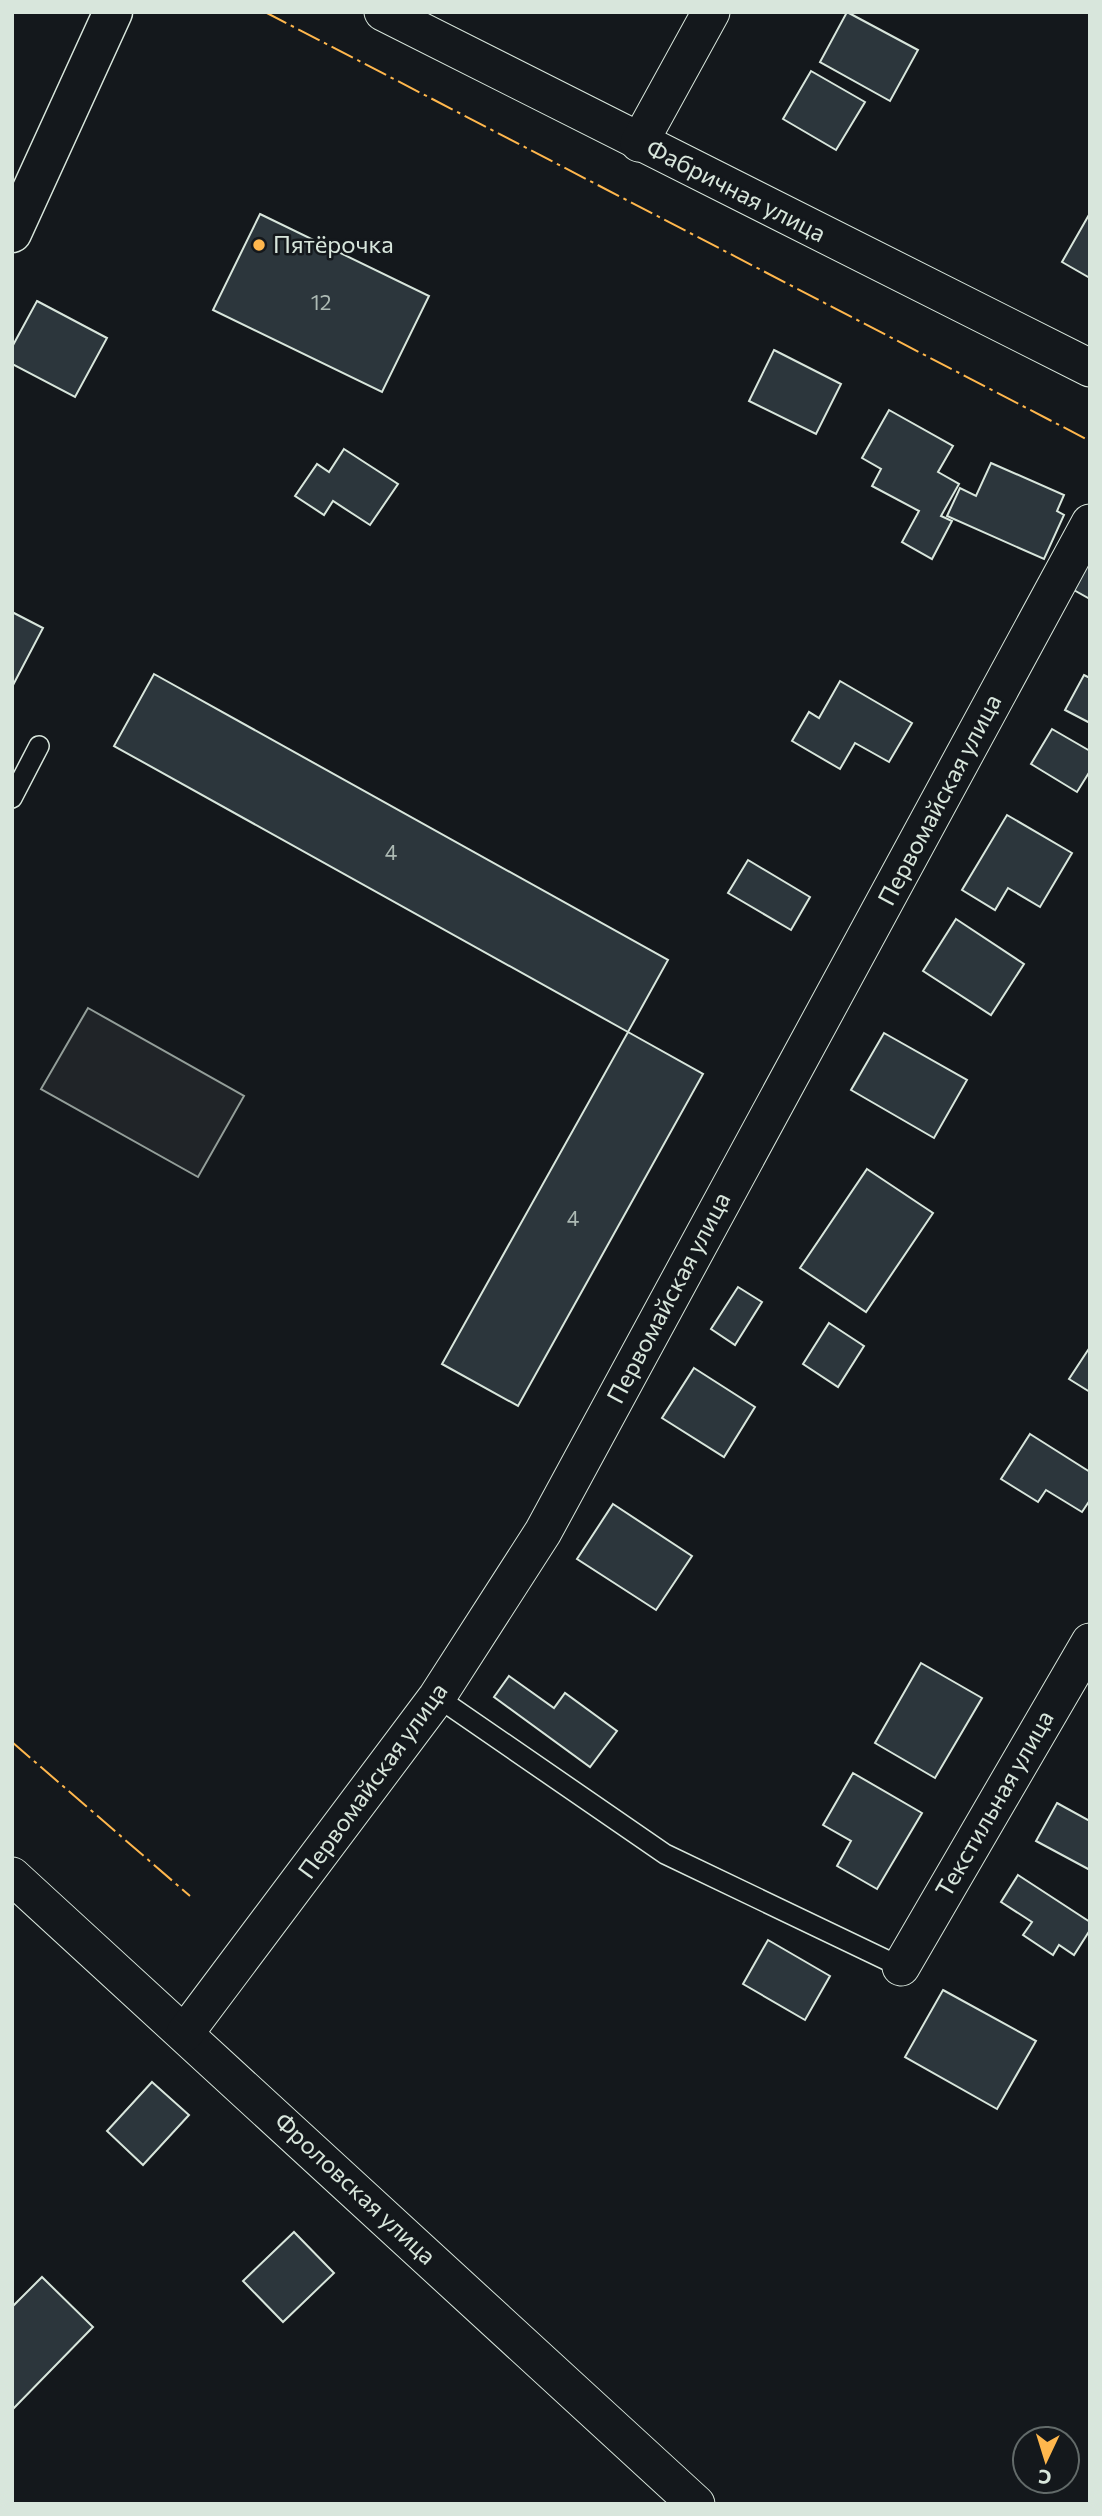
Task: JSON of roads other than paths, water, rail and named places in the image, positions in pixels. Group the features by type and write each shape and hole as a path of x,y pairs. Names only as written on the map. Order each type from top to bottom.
{"street":[{"path":"12,233 113,12"},
{"name":"Фабричная улица","path":"383,12 1090,368"},
{"path":"639,143 711,12"},
{"name":"Первомайская улица","path":"185,2033 437,1697 543,1532 1090,523"},
{"name":"Текстильная улица","path":"901,1967 1090,1642"},
{"name":"Фроловская улица","path":"12,1875 696,2504"}],"lane":[{"path":"12,798 39,746"},
{"path":"437,1697 665,1854 901,1967"}],"place":[{"name":"Пятёрочка","path":"259,245"}]}
